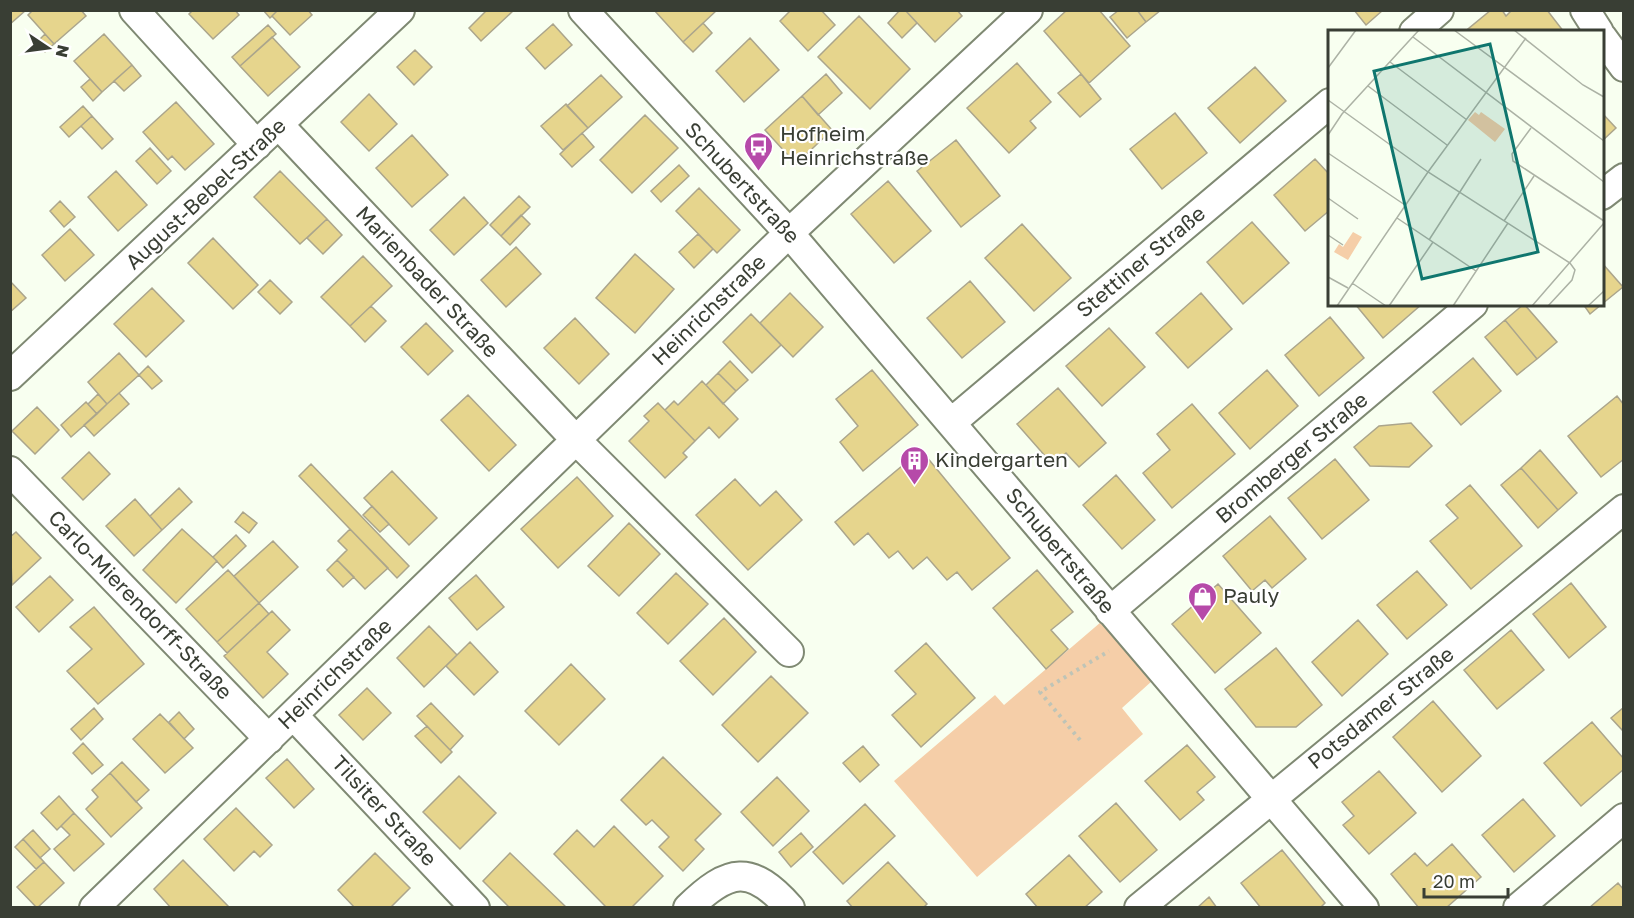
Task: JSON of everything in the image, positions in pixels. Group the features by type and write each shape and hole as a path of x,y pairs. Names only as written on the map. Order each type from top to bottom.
{"street":[{"path":"134,10 257,145"},
{"name":"August-Bebel-Straße","path":"10,376 400,10"},
{"name":"Schubertstraße","path":"583,10 789,233 1364,908"},
{"name":"Heinrichstraße","path":"94,908 789,233 1028,10"},
{"path":"1416,30 1438,10"},
{"path":"1585,10 1598,30"},
{"path":"1604,40 1623,68"},
{"name":"Stettiner Straße","path":"952,422 1328,104"},
{"name":"Marienbader Straße","path":"279,126 575,439"},
{"path":"1604,193 1623,178"},
{"name":"Bromberger Straße","path":"1110,611 1471,306"},
{"path":"575,439 789,652"},
{"name":"Carlo-Mierendorff-Straße","path":"10,471 269,739"},
{"name":"Potsdamer Straße","path":"1139,908 1623,509"},
{"name":"Tilsiter Straße","path":"293,715 475,908"},
{"path":"1518,908 1623,818"},
{"path":"688,908 704,892 722,881 741,875 757,879 773,889 790,908"}],"path":[{"path":"1080,740 1040,692 1132,637"}],"shaded area":[{"path":"1101,622 1152,681 1122,708 1143,734 977,877 894,781 995,695 1004,705"}],"building":[{"path":"10,10 25,10 25,11 10,24"},
{"path":"33,10 81,10 86,16 54,44 28,15"},
{"path":"193,10 235,10 239,15 213,39 189,14"},
{"path":"263,10 278,10 270,18"},
{"path":"278,10 308,10 312,15 290,35 272,16"},
{"path":"487,10 514,10 481,41 469,28"},
{"path":"654,10 717,10 683,42"},
{"path":"791,10 821,10 835,25 808,51 780,21"},
{"path":"900,10 905,10 917,23 902,38 888,23"},
{"path":"905,10 957,10 962,16 935,42"},
{"path":"1067,10 1099,10 1130,46 1089,83 1044,31"},
{"path":"1119,10 1137,10 1146,22 1127,38 1110,17"},
{"path":"1137,10 1161,10 1146,22"},
{"path":"1354,10 1383,10 1366,25"},
{"path":"1491,10 1502,10 1506,16 1512,10 1547,10 1562,30 1469,30"},
{"path":"859,16 910,69 870,109 818,57"},
{"path":"703,23 712,33 693,52 683,42"},
{"path":"553,24 572,45 545,69 526,48"},
{"path":"268,25 276,34 240,66 232,57"},
{"path":"45,34 54,44 45,52 37,42"},
{"path":"104,34 132,65 102,92 74,61"},
{"path":"272,37 300,67 268,96 240,66"},
{"path":"750,38 779,70 744,102 716,71"},
{"path":"415,50 432,67 414,85 397,67"},
{"path":"1017,63 1051,102 1030,121 1036,128 1009,153 967,108"},
{"path":"132,65 141,76 124,91 114,81"},
{"path":"1255,67 1286,101 1240,143 1208,108"},
{"path":"826,74 842,93 818,115 802,96"},
{"path":"1081,74 1101,99 1080,117 1058,93"},
{"path":"601,75 622,97 588,128 567,106"},
{"path":"90,79 102,92 93,101 81,87"},
{"path":"369,94 397,124 369,151 341,122"},
{"path":"802,96 832,130 796,164 765,130"},
{"path":"176,102 214,144 185,170 172,156 168,160 143,132"},
{"path":"566,104 588,128 563,150 541,126"},
{"path":"83,106 92,116 69,137 60,127"},
{"path":"1175,113 1207,153 1162,189 1130,149"},
{"path":"645,115 678,148 632,193 600,160"},
{"path":"1604,115 1616,128 1604,139"},
{"path":"92,116 113,139 102,149 81,126"},
{"path":"582,133 594,147 572,167 560,154"},
{"path":"412,135 448,175 412,207 376,168"},
{"path":"956,140 1000,196 961,227 917,171"},
{"path":"150,148 171,171 157,184 136,161"},
{"path":"1315,159 1328,173 1328,212 1305,231 1274,195"},
{"path":"679,165 689,176 661,202 651,191"},
{"path":"116,171 147,205 118,231 88,197"},
{"path":"280,171 327,219 300,244 254,197"},
{"path":"888,181 931,231 894,263 851,214"},
{"path":"699,188 740,230 717,253 676,211"},
{"path":"519,196 530,207 501,236 490,225"},
{"path":"464,197 488,223 454,255 430,230"},
{"path":"60,201 75,217 64,227 50,211"},
{"path":"521,215 530,224 510,245 501,236"},
{"path":"327,219 342,235 323,254 307,238"},
{"path":"1252,222 1289,263 1243,304 1207,262"},
{"path":"1022,224 1071,278 1034,311 985,258"},
{"path":"70,229 94,255 65,281 42,255"},
{"path":"698,234 713,249 694,268 679,252"},
{"path":"213,238 258,285 233,309 188,263"},
{"path":"516,247 541,274 506,307 481,280"},
{"path":"635,254 674,289 635,333 596,298"},
{"path":"363,256 392,286 350,326 321,297"},
{"path":"1604,265 1623,287 1604,302"},
{"path":"270,280 292,302 280,314 258,292"},
{"path":"10,281 26,298 10,312"},
{"path":"970,281 1005,322 962,358 927,318"},
{"path":"152,288 184,321 146,357 114,324"},
{"path":"790,293 823,327 793,357 760,323"},
{"path":"1201,293 1232,329 1188,368 1156,333"},
{"path":"371,306 386,321 365,342 350,326"},
{"path":"1357,306 1420,306 1383,338"},
{"path":"1522,306 1526,306 1557,342 1537,359 1505,320"},
{"path":"1584,306 1600,306 1590,314"},
{"path":"751,314 781,345 752,373 723,342"},
{"path":"1330,317 1364,358 1319,396 1285,355"},
{"path":"575,318 609,354 579,384 544,348"},
{"path":"1505,320 1537,359 1517,375 1485,337"},
{"path":"426,323 453,351 428,375 401,347"},
{"path":"1109,328 1145,367 1102,406 1066,366"},
{"path":"119,353 139,375 107,404 88,382"},
{"path":"1473,358 1501,391 1461,425 1433,392"},
{"path":"730,361 748,380 736,391 718,373"},
{"path":"148,366 162,381 152,389 139,375"},
{"path":"872,370 918,425 863,471 840,442 858,426 836,399"},
{"path":"1267,370 1298,406 1250,449 1219,413"},
{"path":"718,373 736,391 723,404 706,385"},
{"path":"702,381 738,419 719,438 709,427 695,441 665,410 674,401 678,405"},
{"path":"1058,388 1106,443 1079,467 1066,453 1053,465 1017,424"},
{"path":"119,393 129,404 94,436 84,425"},
{"path":"98,394 107,404 97,414 88,404"},
{"path":"468,395 516,445 489,471 441,420"},
{"path":"1617,396 1624,405 1624,459 1601,477 1568,436"},
{"path":"86,402 97,414 71,437 61,425"},
{"path":"658,403 695,441 683,453 687,457 665,478 629,441 649,421 644,416"},
{"path":"1192,404 1235,454 1172,508 1143,473 1170,450 1157,434"},
{"path":"37,407 59,430 35,454 12,431"},
{"path":"1411,423 1432,446 1409,467 1370,466 1354,447 1379,426"},
{"name":"Kindergarten","path":"921,450 1010,558 972,590 957,572 947,580 927,557 913,569 898,551 889,558 868,533 854,545 835,522"},
{"path":"1540,450 1577,493 1558,510 1521,468"},
{"path":"89,452 110,474 83,500 62,478"},
{"path":"1335,459 1369,500 1322,539 1288,498"},
{"path":"311,464 409,566 397,578 299,476"},
{"path":"1521,468 1558,510 1538,528 1501,485"},
{"path":"392,471 437,518 409,545 364,498"},
{"path":"1116,475 1155,520 1122,549 1083,505"},
{"path":"577,477 613,516 558,568 521,529"},
{"path":"735,479 760,506 776,491 802,520 748,570 696,515"},
{"path":"1470,485 1522,546 1471,589 1430,541 1458,518 1446,505"},
{"path":"179,488 192,502 162,530 150,516"},
{"path":"135,499 162,530 134,556 106,526"},
{"path":"372,506 389,524 380,532 363,515"},
{"path":"243,512 257,523 249,533 235,522"},
{"path":"1270,516 1306,559 1272,588 1265,580 1252,591 1223,556"},
{"path":"629,523 660,554 619,596 588,566"},
{"path":"182,529 217,561 176,603 143,570"},
{"path":"350,529 388,568 365,589 337,560 347,550 338,541"},
{"path":"16,532 41,558 12,585 10,537"},
{"path":"236,535 246,546 223,568 213,557"},
{"path":"273,541 298,567 259,603 234,576"},
{"path":"337,560 354,577 343,587 327,570"},
{"path":"228,570 259,603 217,642 186,609"},
{"path":"1037,570 1073,612 1051,630 1068,649 1046,669 993,608"},
{"path":"1417,571 1447,605 1407,639 1377,605"},
{"path":"676,573 708,604 668,644 637,613"},
{"path":"476,575 504,607 477,630 449,598"},
{"path":"50,576 73,600 39,632 16,607"},
{"path":"1571,583 1606,627 1569,658 1533,614"},
{"path":"1218,584 1261,633 1215,673 1172,624"},
{"path":"259,603 269,614 227,653 217,642"},
{"path":"94,607 144,664 98,704 67,671 92,649 70,627"},
{"path":"272,611 290,630 267,652 288,674 263,698 224,656"},
{"path":"724,618 756,652 713,695 680,661"},
{"path":"1358,620 1388,654 1342,696 1312,662"},
{"path":"429,626 457,655 424,687 397,658"},
{"path":"1511,630 1544,670 1497,709 1464,670"},
{"path":"470,642 498,672 474,695 446,666"},
{"path":"926,643 975,698 921,747 892,715 916,694 895,671"},
{"path":"1276,648 1322,705 1296,727 1256,727 1225,689"},
{"path":"571,664 605,699 559,745 525,711"},
{"path":"771,676 808,713 758,762 722,725"},
{"path":"367,688 391,713 363,740 339,715"},
{"path":"1433,701 1481,756 1442,792 1393,737"},
{"path":"431,703 463,736 450,750 417,716"},
{"path":"1624,707 1624,732 1611,718"},
{"path":"94,708 103,719 81,740 71,729"},
{"path":"179,712 194,729 184,739 169,722"},
{"path":"160,714 193,748 165,773 133,739"},
{"path":"1592,722 1624,759 1624,769 1581,806 1544,763"},
{"path":"427,726 452,752 441,763 415,736"},
{"path":"83,743 103,765 92,774 73,753"},
{"path":"1187,745 1215,777 1197,792 1204,800 1180,820 1145,781"},
{"path":"863,746 879,765 860,782 843,763"},
{"path":"663,757 721,814 695,840 704,849 683,871 659,847 669,837 652,820 646,825 621,800"},
{"path":"287,759 314,789 294,808 266,778"},
{"path":"122,762 149,790 136,802 110,773"},
{"path":"1379,771 1416,813 1369,854 1343,825 1354,816 1342,802"},
{"path":"110,773 142,808 111,837 86,809 98,797 92,790"},
{"path":"459,776 496,813 460,849 423,812"},
{"path":"777,777 809,811 773,846 741,812"},
{"path":"59,796 74,813 57,830 41,813"},
{"path":"1523,799 1555,836 1514,872 1482,835"},
{"path":"1116,803 1157,850 1120,882 1079,836"},
{"path":"865,804 895,836 843,884 813,852"},
{"path":"236,808 272,845 260,857 254,851 234,871 204,839"},
{"path":"74,813 104,844 74,871 54,849 70,835 61,826"},
{"path":"614,826 663,876 631,908 607,908 554,854 577,830 594,847"},
{"path":"33,830 50,849 40,858 23,839"},
{"path":"801,833 813,847 791,867 779,852"},
{"path":"23,839 44,862 36,869 15,847"},
{"path":"1452,844 1481,877 1446,908 1419,908 1391,874 1415,853 1427,866"},
{"path":"1282,850 1325,903 1320,908 1261,908 1241,883"},
{"path":"375,853 410,888 390,908 355,908 338,890"},
{"path":"510,853 567,908 510,908 483,881"},
{"path":"1069,855 1102,892 1084,908 1038,908 1026,894"},
{"path":"183,860 228,906 226,908 171,908 154,889"},
{"path":"44,862 64,883 37,908 17,887"},
{"path":"888,862 927,904 923,908 853,908 847,901"},
{"path":"1618,883 1624,890 1624,908 1589,908"},
{"path":"1209,897 1217,908 1197,908"}],"place":[{"name":"Hofheim Heinrichstraße","path":"759,172"},
{"name":"Kindergarten","path":"914,486"},
{"name":"Pauly","path":"1202,622"}]}
